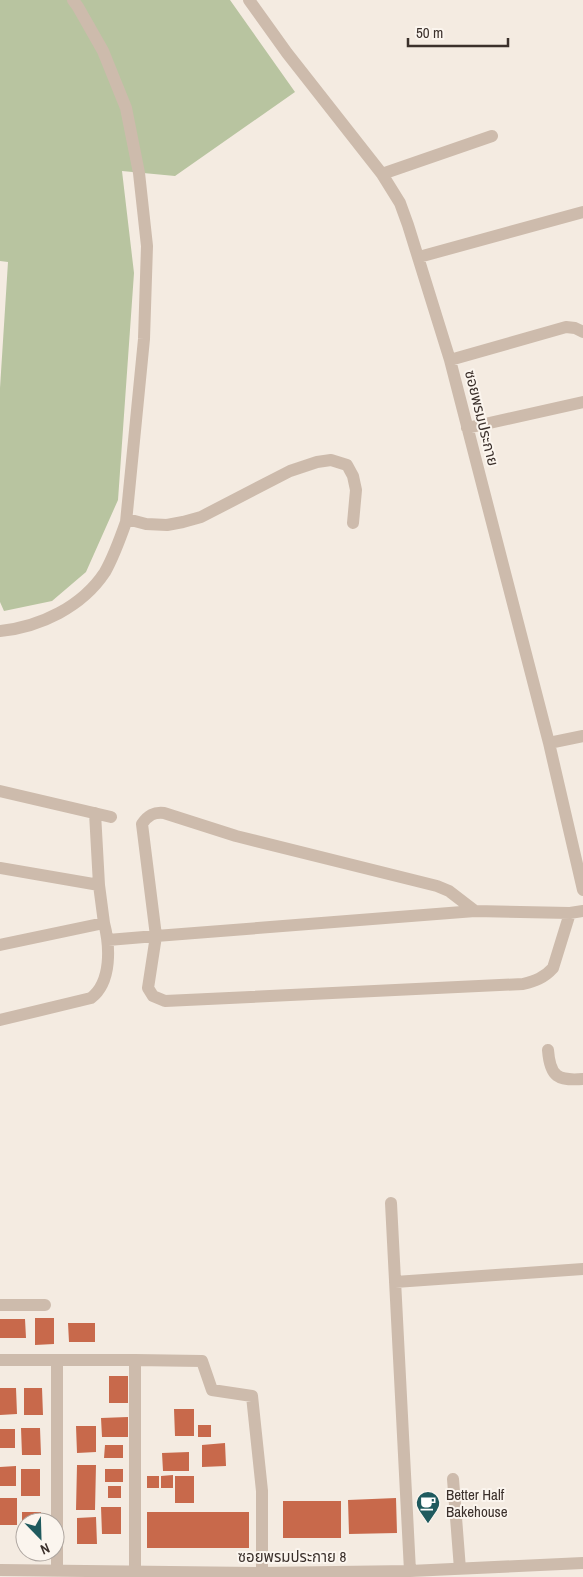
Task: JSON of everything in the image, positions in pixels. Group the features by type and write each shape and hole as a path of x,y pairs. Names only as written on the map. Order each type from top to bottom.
{"street":[{"path":"0,631 13,630 43,621 67,610 104,573 117,548 127,519 134,428 144,339 147,246 138,173 126,108 103,50 73,0"},
{"name":"ซอยพรมประกาย","path":"249,0 286,54 382,174 400,203 419,257 450,360 548,743 583,890"},
{"path":"382,174 492,136"},
{"path":"419,257 583,212"},
{"path":"450,360 566,327 575,328 583,332"},
{"path":"468,428 583,402"},
{"path":"127,519 146,524 160,525 201,517 290,471 316,462 331,460 347,465 354,476 356,490 353,523"},
{"path":"548,743 583,736"},
{"path":"0,790 111,817"},
{"path":"0,1020 91,998 101,987 107,967 108,940 104,923 94,813"},
{"path":"108,940 156,936 475,910 577,912 553,968 539,980 523,984 165,1001 153,996 148,988 156,936 142,824 150,815 157,813 164,813 236,836 438,886 449,891 475,910"},
{"path":"0,868 100,885"},
{"path":"0,945 104,923"},
{"path":"548,1050 550,1065 557,1077 568,1080 583,1079"},
{"path":"391,1203 410,1571"},
{"path":"396,1282 583,1268"},
{"path":"0,1305 45,1305"},
{"path":"0,1360 202,1361 212,1390 252,1396 262,1491 262,1575"},
{"path":"57,1360 57,1571"},
{"path":"135,1360 135,1571"},
{"path":"453,1479 460,1569"},
{"name":"ซอยพรมประกาย 8","path":"0,1570 135,1571 262,1575 410,1571 583,1563"}],"green space":[{"path":"0,0 230,0 295,92 175,176 122,171 134,273 118,500 86,572 52,601 4,611 0,602 0,388 8,262 0,261"}],"building":[{"path":"35,1318 54,1318 54,1344 35,1345"},
{"path":"0,1319 25,1319 26,1338 0,1338"},
{"path":"68,1323 95,1323 95,1342 69,1342"},
{"path":"109,1376 128,1376 128,1403 109,1403"},
{"path":"0,1388 16,1388 17,1414 0,1415"},
{"path":"24,1388 42,1388 43,1415 24,1415"},
{"path":"174,1409 194,1409 194,1436 175,1436"},
{"path":"128,1417 128,1437 102,1437 101,1418"},
{"path":"198,1425 211,1425 211,1437 198,1437"},
{"path":"76,1426 96,1426 96,1452 77,1453"},
{"path":"21,1428 40,1428 41,1455 22,1455"},
{"path":"0,1429 15,1429 15,1448 0,1448"},
{"path":"225,1443 226,1466 202,1467 202,1445"},
{"path":"105,1445 123,1445 123,1458 104,1458"},
{"path":"189,1452 189,1471 163,1471 162,1453"},
{"path":"77,1465 96,1465 95,1510 76,1510"},
{"path":"16,1466 16,1486 0,1486 0,1467"},
{"path":"21,1469 40,1469 40,1496 21,1496"},
{"path":"105,1469 123,1469 123,1482 105,1482"},
{"path":"173,1475 173,1488 161,1488 161,1476"},
{"path":"147,1476 159,1476 159,1488 147,1488"},
{"path":"175,1476 194,1476 194,1503 175,1503"},
{"path":"108,1486 121,1486 121,1498 108,1498"},
{"path":"0,1498 17,1498 15,1525 0,1525"},
{"path":"396,1498 397,1533 349,1534 348,1500"},
{"path":"283,1501 341,1501 341,1538 283,1538"},
{"path":"101,1507 121,1507 121,1534 102,1534"},
{"path":"147,1512 249,1512 249,1548 147,1548"},
{"path":"96,1517 97,1544 77,1544 77,1518"}],"place":[{"name":"Better Half Bakehouse","path":"428,1524"}]}
